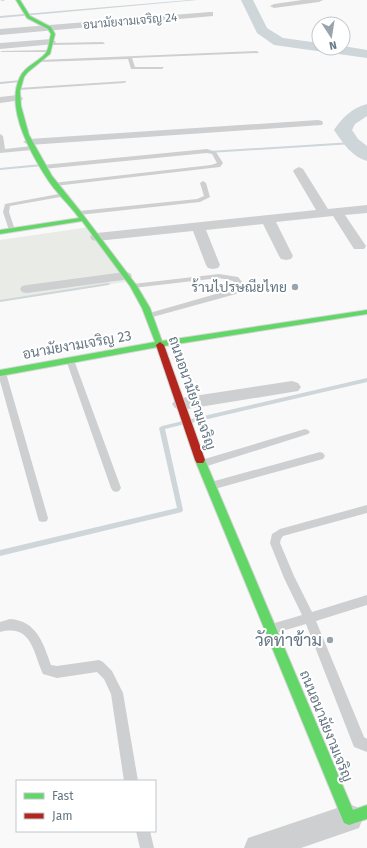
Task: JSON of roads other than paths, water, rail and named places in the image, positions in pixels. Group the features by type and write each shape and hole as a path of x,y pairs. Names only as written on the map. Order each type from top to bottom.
{"street":[{"path":"0,100 19,90 26,71 45,57 51,46 53,34 46,26 27,15 18,0"},
{"path":"274,6 319,0"},
{"path":"126,11 133,21"},
{"name":"อนามัยงามเจริญ 24","path":"46,26 133,21 210,14"},
{"path":"0,32 93,19"},
{"path":"1,49 51,46"},
{"name":"ถนนอนามัยงามเจริญ","path":"19,90 22,121 31,145 43,167 129,281 149,316 211,486 271,629 358,815"},
{"path":"31,145 318,123"},
{"path":"299,171 331,213 359,246"},
{"path":"97,237 367,210"},
{"path":"0,232 81,216"},
{"path":"268,220 286,256"},
{"path":"198,227 213,265"},
{"path":"27,289 129,281"},
{"name":"อนามัยงามเจริญ 23","path":"1,373 160,344 367,312"},
{"path":"183,410 292,387"},
{"path":"274,845 358,815"}],"lane":[{"path":"51,46 103,43"},
{"path":"69,44 70,50"},
{"path":"39,61 257,52"},
{"path":"130,58 133,68 162,68"},
{"path":"0,83 19,90 124,82"},
{"path":"0,136 1,151 31,145"},
{"path":"43,167 207,151 214,153 220,163 218,166 211,168 55,184"},
{"path":"81,216 198,201 207,196 203,183"},
{"path":"12,230 6,212 7,205 64,195"},
{"path":"129,281 219,276 235,279 238,283 238,288 227,294 149,316"},
{"path":"70,360 116,488"},
{"path":"1,373 43,518"},
{"path":"202,464 305,432"},
{"path":"211,486 320,456"},
{"path":"367,510 280,533 276,537 275,543 289,578 309,617 359,742 367,746"},
{"path":"271,629 367,600"},
{"path":"0,626 8,623 20,624 29,629 47,670 57,672 99,666 108,676 117,693 131,780"},
{"path":"143,832 147,848"}],"waterway":[{"path":"0,17 196,0"},
{"path":"247,0 262,30 279,42 367,54"},
{"path":"367,109 349,121 343,130 352,143 367,155"},
{"path":"209,152 352,143"},
{"path":"0,169 42,165"},
{"path":"0,301 108,284"},
{"path":"191,421 367,380"},
{"path":"0,553 180,510 162,428 183,423"}],"place":[{"name":"ร้านไปรษณียไทย","path":"295,287"},
{"name":"วัดท่าข้าม","path":"330,640"}]}
